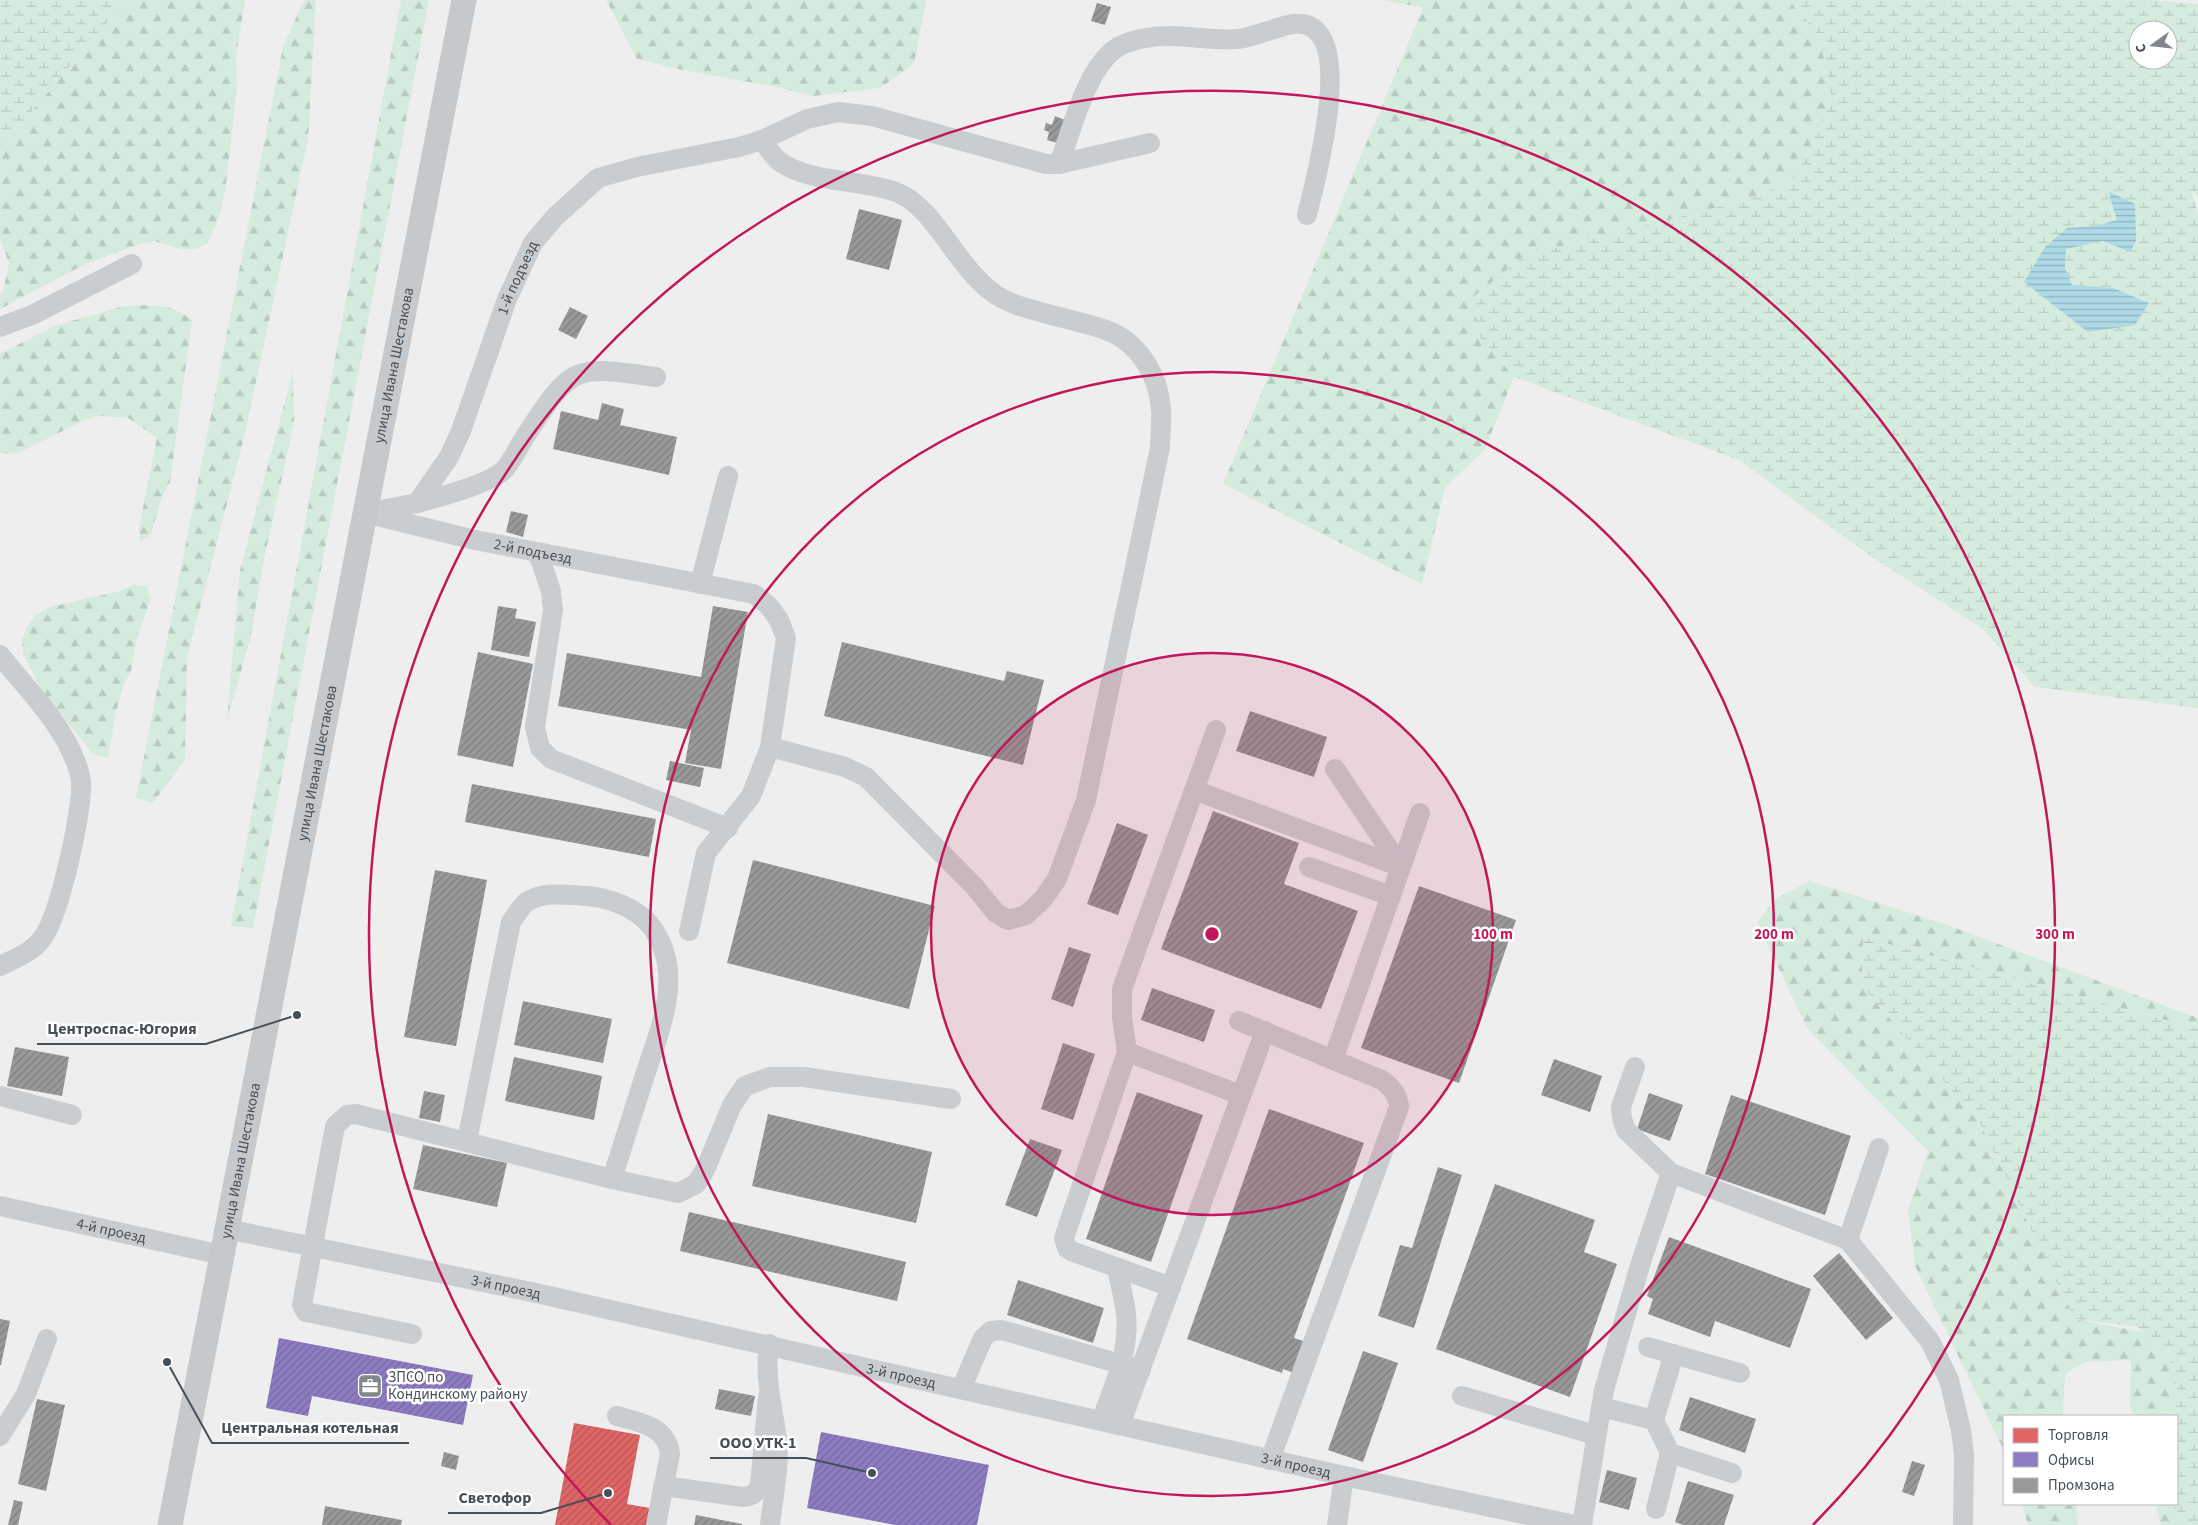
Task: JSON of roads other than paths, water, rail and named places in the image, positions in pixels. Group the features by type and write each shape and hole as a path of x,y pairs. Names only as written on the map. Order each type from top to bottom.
{"main road":[{"name":"улица Ивана Шестакова","path":"170,1525 464,0"}],"street":[{"path":"1059,164 1091,80 1103,61 1118,47 1139,40 1168,36 1235,40 1254,37 1294,24 1307,25 1323,41 1327,56 1329,92 1324,147 1307,215"},
{"name":"1-й подъезд","path":"417,503 449,457 461,431 507,299 533,243 555,217 598,178 637,167 762,140 807,119 825,114 857,113 1046,164 1059,164"},
{"path":"762,140 774,157 788,166 820,176 857,182 896,192 912,200 925,212 974,277 992,292 1013,304 1107,330 1134,346 1153,374 1161,408 1160,448 1086,800 1058,879 1043,899 1026,915 1008,920 996,913 974,886 866,778 845,767 770,747"},
{"path":"1059,164 1150,143"},
{"path":"0,327 32,315 132,264"},
{"path":"366,513 417,503 464,488 504,470 559,386 568,379 588,371 601,370 656,377"},
{"path":"700,584 728,476"},
{"name":"2-й подъезд","path":"366,513 538,553 754,594 768,605 779,620 786,638 770,747 751,796 728,828 706,853 689,931"},
{"path":"538,553 551,591 553,610 535,727 540,748 551,759 728,828"},
{"path":"0,656 68,744 80,776 81,788 79,810 56,911 49,927 41,940 31,949 0,966"},
{"path":"1171,1288 1071,1251 1064,1238 1127,1052 1122,1017 1122,989 1216,730"},
{"path":"1335,769 1401,867"},
{"path":"1194,790 1401,867"},
{"path":"1333,1060 1420,813"},
{"path":"1309,867 1391,896"},
{"path":"467,1141 511,922 527,901 555,894 595,896 625,906 643,916 660,939 668,961 670,981 666,1011 612,1179"},
{"path":"1239,1021 1382,1080 1391,1087 1398,1097 1399,1108 1270,1460"},
{"path":"1111,1423 1141,1370 1265,1031"},
{"path":"1127,1052 1241,1095"},
{"path":"1635,1067 1621,1107 1622,1119 1626,1130 1671,1173 1848,1240 1930,1341 1949,1380 1956,1403 1964,1455 1963,1525"},
{"path":"412,1334 306,1312 302,1305 336,1126 347,1115 356,1114 612,1179 678,1193 696,1184 705,1170 732,1105 745,1086 770,1077 804,1077 951,1099"},
{"path":"0,1096 72,1115"},
{"path":"1848,1240 1879,1148"},
{"path":"1582,1525 1600,1408 1638,1272 1671,1173"},
{"name":"4-й проезд","path":"0,1206 222,1255"},
{"name":"3-й проезд","path":"227,1229 536,1293 769,1344 1270,1460 1575,1525"},
{"path":"1111,1423 1121,1364 1126,1316 1117,1268"},
{"path":"961,1389 983,1338 991,1331 1014,1332 1141,1370"},
{"path":"0,1436 26,1394 47,1339"},
{"path":"769,1344 766,1372 768,1397 777,1441 778,1467 770,1525"},
{"path":"1648,1347 1740,1373"},
{"path":"1656,1509 1670,1453 1654,1420 1674,1354"},
{"path":"1462,1396 1595,1435"},
{"path":"664,1486 743,1497 751,1496 757,1492 760,1485 768,1397"},
{"path":"1600,1408 1654,1420"},
{"path":"617,1416 644,1423 665,1437 670,1454 656,1525"},
{"path":"1670,1453 1732,1473"},
{"path":"1337,1525 1344,1476"}],"water":[{"path":"2108,191 2135,204 2136,241 2130,252 2103,241 2066,249 2065,268 2072,285 2113,288 2149,303 2135,325 2088,332 2024,282 2045,247 2067,228 2095,226 2117,220"}],"place":[{"name":"Центроспас-Югория","path":"297,1015"},
{"name":"Центральная котельная","path":"167,1362"},
{"name":"ЗПСО по Кондинскому району","path":"370,1386"},
{"name":"ООО УТК-1","path":"872,1473"},
{"name":"Светофор","path":"608,1493"}]}
